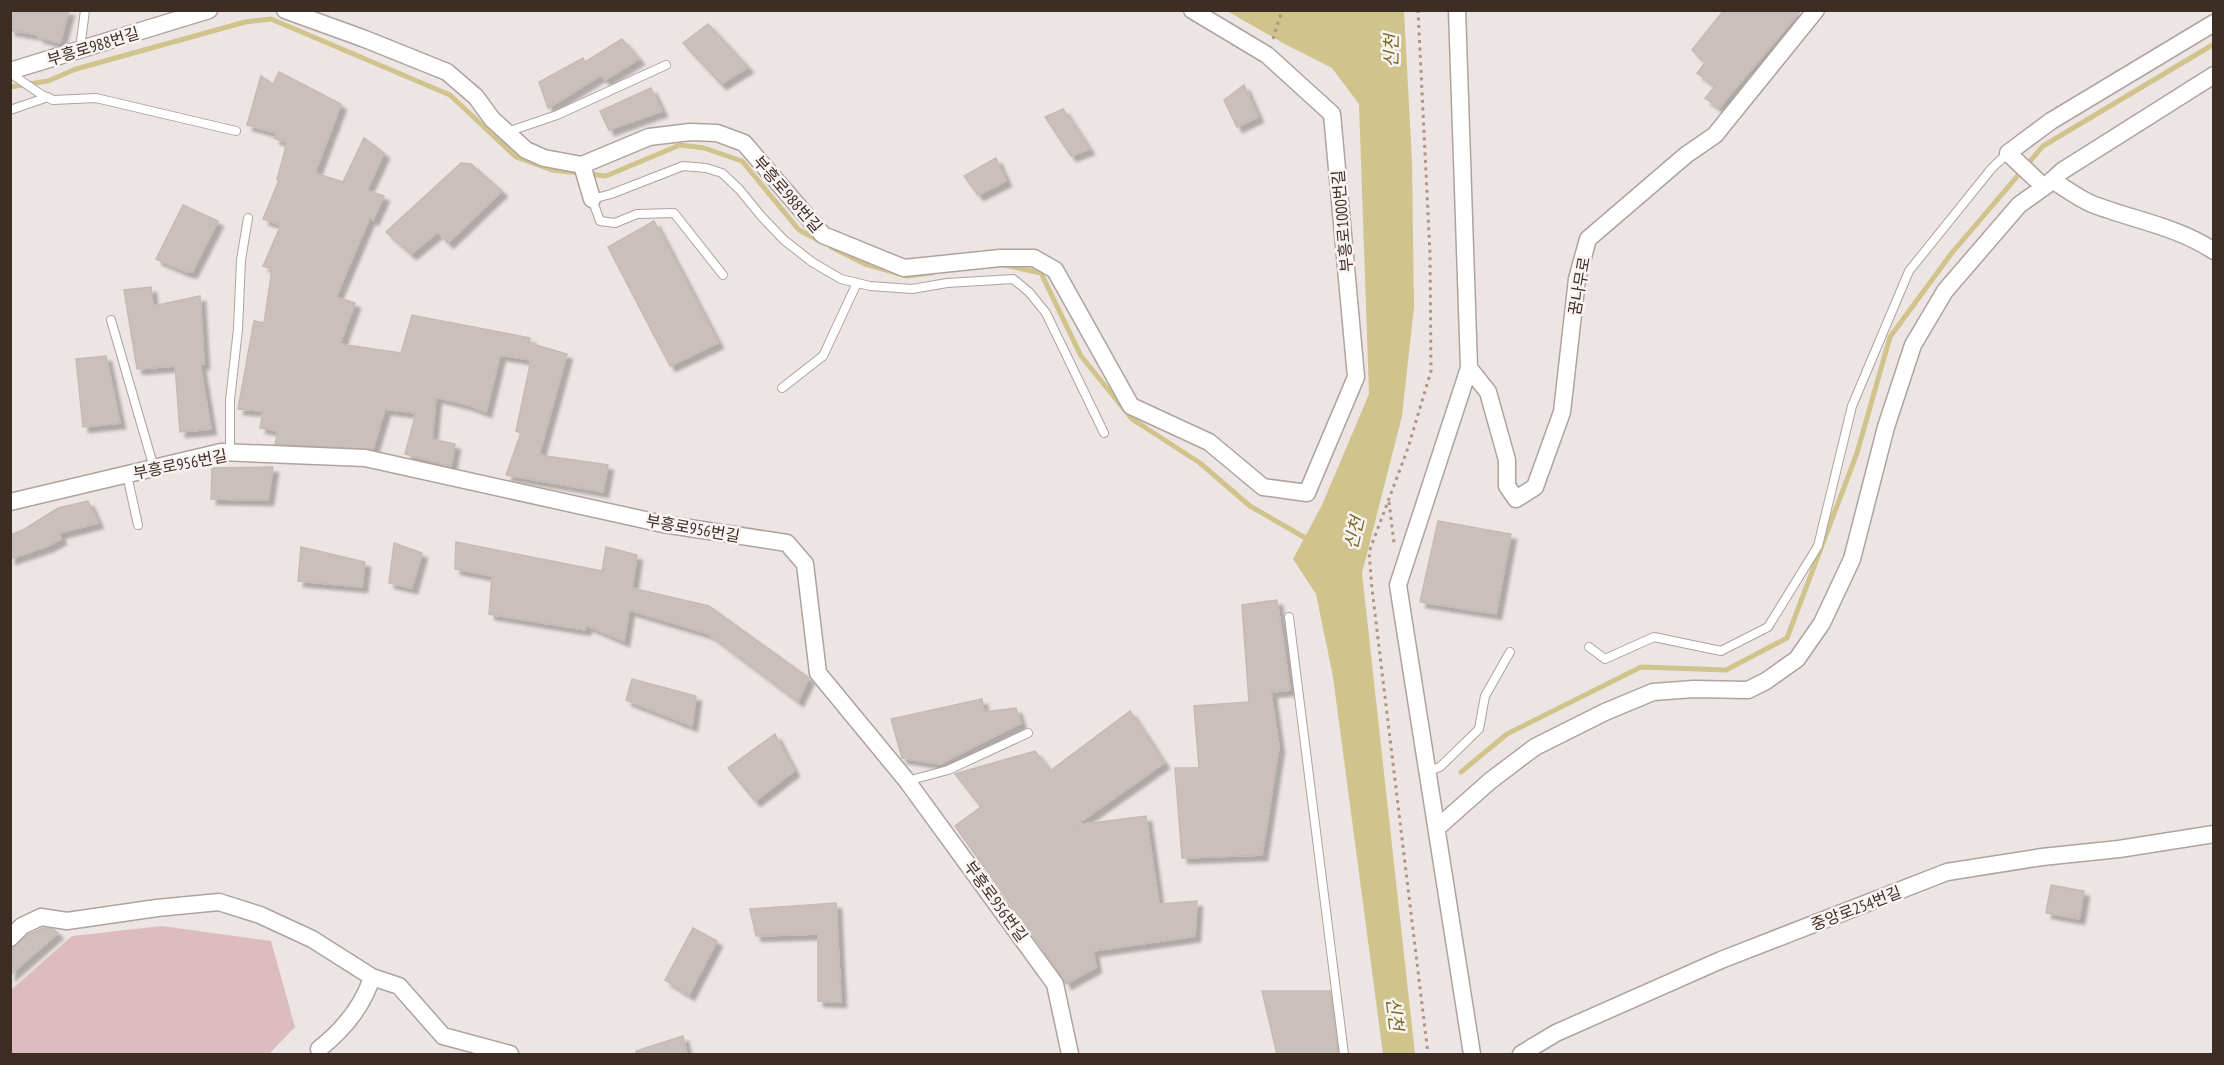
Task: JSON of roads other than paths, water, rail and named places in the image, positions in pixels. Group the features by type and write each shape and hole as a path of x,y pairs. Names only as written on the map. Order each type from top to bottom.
{"street":[{"name":"부흥로988번길","path":"10,72 209,10"},
{"path":"285,10 447,72 476,97 492,119 526,150 544,158 582,165 592,199"},
{"name":"부흥로1000번길","path":"1192,10 1267,55 1332,114 1356,377 1307,493"},
{"path":"1457,10 1469,368 1398,585 1472,1054"},
{"name":"꿈나무로","path":"1469,368 1488,392 1507,460 1507,486 1516,499 1535,487 1562,412 1577,279 1588,239 1686,155 1715,135 1816,10"},
{"path":"2214,23 2051,121 2008,153 2048,183 2091,203 2196,239 2214,250"},
{"path":"1437,828 1490,781 1535,747 1605,712 1653,692 1694,689 1748,690 1766,681 1797,659 1822,623 1851,560 1886,427 1913,345 1945,291 2019,205 2062,171 2214,75"},
{"name":"부흥로988번길","path":"582,165 649,137 690,132 717,133 744,143 823,235 904,268 1000,258 1034,258 1055,270 1131,406 1209,442 1263,487 1307,493"},
{"name":"부흥로956번길","path":"10,502 221,452 365,458 663,524 787,543 805,564 818,674 907,781 1055,984 1070,1054"},
{"name":"중앙로254번길","path":"1521,1054 1556,1032 1721,960 1947,873 2042,857 2119,849 2214,834"},
{"path":"16,932 41,917 67,921 219,902 260,915 312,939 372,977 399,986 443,1036 510,1054"},
{"path":"319,1049 337,1035 367,995 372,977"}],"lane":[{"path":"81,49 85,10"},
{"path":"506,132 557,115 666,65"},
{"path":"10,72 53,100 96,98 236,131"},
{"path":"10,110 45,96"},
{"path":"1589,647 1605,659 1653,637 1721,651 1768,627 1818,546 1852,406 1910,271 1992,168 2008,153"},
{"path":"723,275 674,213 638,214 615,223 600,220 592,199 683,166 714,171 722,173 739,189 762,218 784,240 812,262 841,279 870,286 912,289 945,283 1013,279 1029,292 1046,314 1104,433"},
{"path":"230,453 231,400 238,329 241,260 249,218"},
{"path":"783,388 823,356 857,283"},
{"path":"111,320 154,468"},
{"path":"127,475 138,525"},
{"path":"1289,617 1344,1054"},
{"path":"1428,771 1440,767 1479,729 1485,696 1510,652"},
{"path":"907,781 948,770 1028,733"}],"water":[{"name":"신천","path":"1227,11 1404,11 1412,162 1414,307 1402,416 1362,573 1415,1054 1383,1054 1333,677 1316,594 1293,559 1322,505 1369,394 1359,104 1332,68"}],"waterway":[{"path":"10,87 48,81 76,69 245,22 271,19 450,95 516,157 552,170 606,176 680,145 704,148 742,161 799,230 820,241"},
{"path":"1461,772 1507,734 1641,667 1726,670 1787,638 1857,453 1890,337 1951,254 2043,146 2214,44"},
{"path":"831,247 865,264 907,276 932,273"},
{"path":"1004,265 1041,273 1081,356 1132,419 1200,463 1250,506 1309,540"}]}
